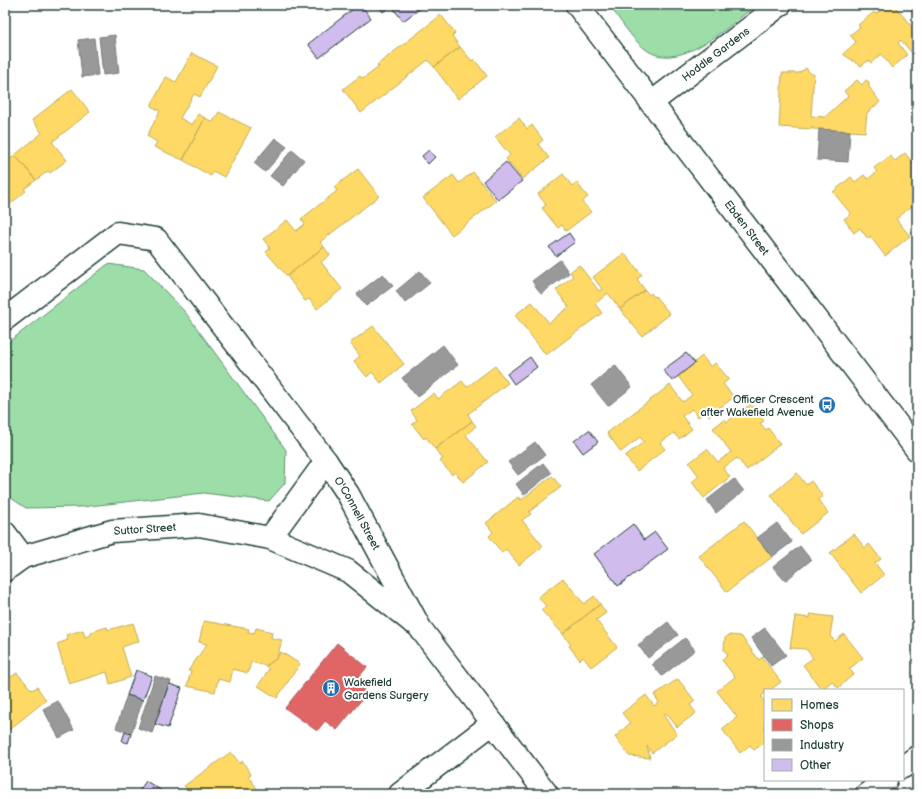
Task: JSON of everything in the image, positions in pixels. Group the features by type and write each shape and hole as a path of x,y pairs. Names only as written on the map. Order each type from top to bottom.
{"street":[{"name":"Ebden Street","path":"577,5 917,450"},
{"name":"Hoddle Gardens","path":"651,103 780,5"},
{"name":"O'Connell Street","path":"5,319 118,233 156,239 326,461 348,494 420,628 547,794"},
{"path":"270,538 326,461"},
{"name":"Suttor Street","path":"5,570 23,557 112,531 199,525 270,538 348,571 420,628"},
{"path":"5,533 23,557"},
{"path":"400,794 493,723"},
{"path":"904,766 917,757"},
{"path":"867,794 885,781"}],"green space":[{"path":"609,5 756,5 718,35 687,52 672,56 657,55 639,44"},
{"path":"108,264 144,269 185,312 286,450 285,483 269,501 204,493 81,507 26,508 5,494 5,345"}],"building: Homes":[{"path":"888,5 894,5 917,33 917,47 911,52 901,40 898,43 907,55 892,68 881,54 871,63 869,60 861,66 843,54 856,42 850,35 860,27 858,25 874,12 876,14"},
{"path":"441,15 455,33 452,36 460,47 434,67 428,60 361,113 343,89 360,76 363,79 379,67 377,65"},
{"path":"460,47 472,61 474,59 487,76 458,99 434,67"},
{"path":"192,53 217,66 200,97 194,94 180,118 192,125 198,114 205,118 183,160 154,147 157,142 147,136 160,111 151,106 166,77 176,82"},
{"path":"806,68 811,74 814,74 811,116 825,117 848,96 844,91 857,80 862,85 866,80 869,82 869,87 880,102 867,113 865,132 813,129 812,126 812,129 779,127 782,73 799,73"},
{"path":"72,89 90,112 52,142 67,160 50,173 48,171 36,180 15,155 42,133 32,120"},
{"path":"219,112 251,128 224,177 213,171 211,176 183,160 205,118 213,122"},
{"path":"519,118 527,129 532,125 543,140 538,144 549,158 522,179 506,159 510,155 495,137"},
{"path":"905,153 913,163 917,160 917,202 896,219 910,236 885,256 870,236 868,239 860,228 854,233 844,219 851,214 833,192 851,177 855,182 864,175 868,179 877,172 874,168 890,156 895,161"},
{"path":"5,154 9,160 15,155 36,180 24,189 26,191 9,205 5,200"},
{"path":"358,169 379,196 320,242 324,247 287,276 266,252 270,248 263,239 287,220 296,231 305,224 301,219 337,191 334,187"},
{"path":"473,172 496,201 452,235 423,198 453,175 459,183"},
{"path":"563,174 572,186 576,182 588,197 582,202 591,212 566,231 562,225 558,228 542,208 546,205 538,194"},
{"path":"324,247 330,255 321,262 342,289 317,309 309,299 305,301 287,276"},
{"path":"624,253 642,275 637,279 645,290 620,309 608,293 595,304 602,313 546,355 515,315 532,302 549,323 569,307 556,290 573,276 570,272 579,265 599,291 602,289 593,277"},
{"path":"645,290 649,295 651,293 654,297 655,296 670,314 642,336 620,309"},
{"path":"373,326 404,364 381,383 372,372 367,377 354,361 360,356 350,343"},
{"path":"702,356 711,367 715,363 729,379 723,384 734,397 709,416 706,412 698,417 692,409 682,416 692,429 679,439 674,433 660,443 665,449 637,471 625,456 644,442 640,437 621,452 607,433 670,385 683,402 692,395 678,376"},
{"path":"495,366 508,383 468,414 472,421 435,449 426,437 424,439 412,424 417,420 411,411 434,393 438,399 462,381 467,387"},
{"path":"751,404 764,421 760,423 766,430 768,428 780,444 747,470 737,458 723,468 730,477 704,498 692,482 699,476 689,463 707,449 718,462 731,452 713,428 725,419 727,422"},
{"path":"472,421 476,426 466,435 488,462 463,482 455,472 452,475 440,461 443,459 435,449"},
{"path":"797,473 806,485 811,481 823,496 818,500 828,513 801,534 771,495"},
{"path":"552,476 561,487 529,512 531,514 522,520 543,546 519,565 506,549 502,553 489,536 493,532 486,523 518,497 521,500"},
{"path":"744,521 772,557 727,592 699,556"},
{"path":"854,534 865,548 869,544 881,559 875,563 884,575 861,593 830,553"},
{"path":"563,578 584,604 594,596 600,604 563,634 541,610 546,606 538,597"},
{"path":"600,604 606,613 596,620 617,647 591,667 583,657 580,660 569,646 571,645 563,634"},
{"path":"810,614 833,617 830,636 835,641 844,634 863,658 849,669 854,674 838,688 832,681 821,689 803,665 813,658 806,649 790,648 795,616 810,618"},
{"path":"204,621 249,629 248,632 254,633 256,628 272,632 271,638 282,640 277,658 266,666 251,662 248,673 233,669 230,682 218,679 215,692 187,686 191,671 188,671 207,644 199,642"},
{"path":"133,623 139,641 122,647 131,677 110,684 107,672 69,684 57,644 68,640 66,635 83,630 85,637 91,635 91,632 107,627 108,630"},
{"path":"729,635 741,636 759,660 762,657 781,682 771,689 764,689 764,694 761,697 764,702 764,743 754,750 750,745 740,753 722,729 737,717 717,691 735,677 722,660 728,655 724,650 725,638"},
{"path":"281,652 300,664 277,698 258,686 269,669 266,666 277,658"},
{"path":"17,673 32,690 37,687 46,700 5,733 5,681"},
{"path":"678,679 695,701 690,705 696,713 677,727 666,713 663,715 677,734 652,753 647,746 650,758 629,756 615,737 630,723 622,713 646,695 654,706 659,702 654,695"},
{"path":"5,741 11,748 5,754"},
{"path":"231,752 240,764 242,761 251,774 248,776 258,790 254,794 201,794 197,788 191,793 184,786"}],"building: Shops":[{"name":"Wakefield Gardens Surgery","path":"337,643 367,667 355,682 367,693 337,730 325,721 317,731 285,708"}],"building: Industry":[{"path":"115,35 119,73 103,75 99,37"},
{"path":"94,38 98,75 82,77 78,40"},
{"path":"819,129 850,131 848,162 817,160"},
{"path":"275,138 287,147 265,172 254,163"},
{"path":"292,150 304,160 283,186 270,176"},
{"path":"560,260 569,273 541,294 532,281"},
{"path":"420,271 430,283 405,303 396,291"},
{"path":"383,274 393,286 366,306 357,294"},
{"path":"443,345 458,365 417,397 402,378"},
{"path":"615,365 632,387 608,406 591,385"},
{"path":"535,442 545,455 518,475 508,462"},
{"path":"543,463 551,473 524,495 516,484"},
{"path":"734,479 744,491 716,513 707,500"},
{"path":"777,523 792,542 772,557 757,538"},
{"path":"800,546 811,560 785,581 773,567"},
{"path":"668,622 678,635 648,658 638,645"},
{"path":"765,628 786,655 771,666 751,638"},
{"path":"685,638 695,650 662,676 652,664"},
{"path":"155,676 171,681 152,733 138,728"},
{"path":"127,695 143,700 131,734 116,728"},
{"path":"58,701 74,730 59,738 43,709"}],"building: Other":[{"path":"358,5 361,5 371,18 319,58 308,44"},
{"path":"378,5 392,5 383,12"},
{"path":"397,5 419,5 421,8 403,21 393,8"},
{"path":"429,150 435,157 428,164 422,156"},
{"path":"506,162 522,181 498,200 483,181"},
{"path":"569,233 575,242 556,256 549,247"},
{"path":"686,353 695,363 672,381 663,370"},
{"path":"530,357 537,367 514,384 507,374"},
{"path":"589,430 598,442 583,453 574,441"},
{"path":"633,524 644,540 655,532 668,549 618,586 594,554"},
{"path":"136,670 152,676 143,700 127,695"},
{"path":"169,684 182,688 168,728 155,724"},
{"path":"125,732 131,734 128,743 122,741"},
{"path":"146,781 167,794 137,794"}],"place":[{"name":"Officer Crescent after Wakefield Avenue","path":"827,405"},
{"name":"Wakefield Gardens Surgery","path":"331,688"}]}
